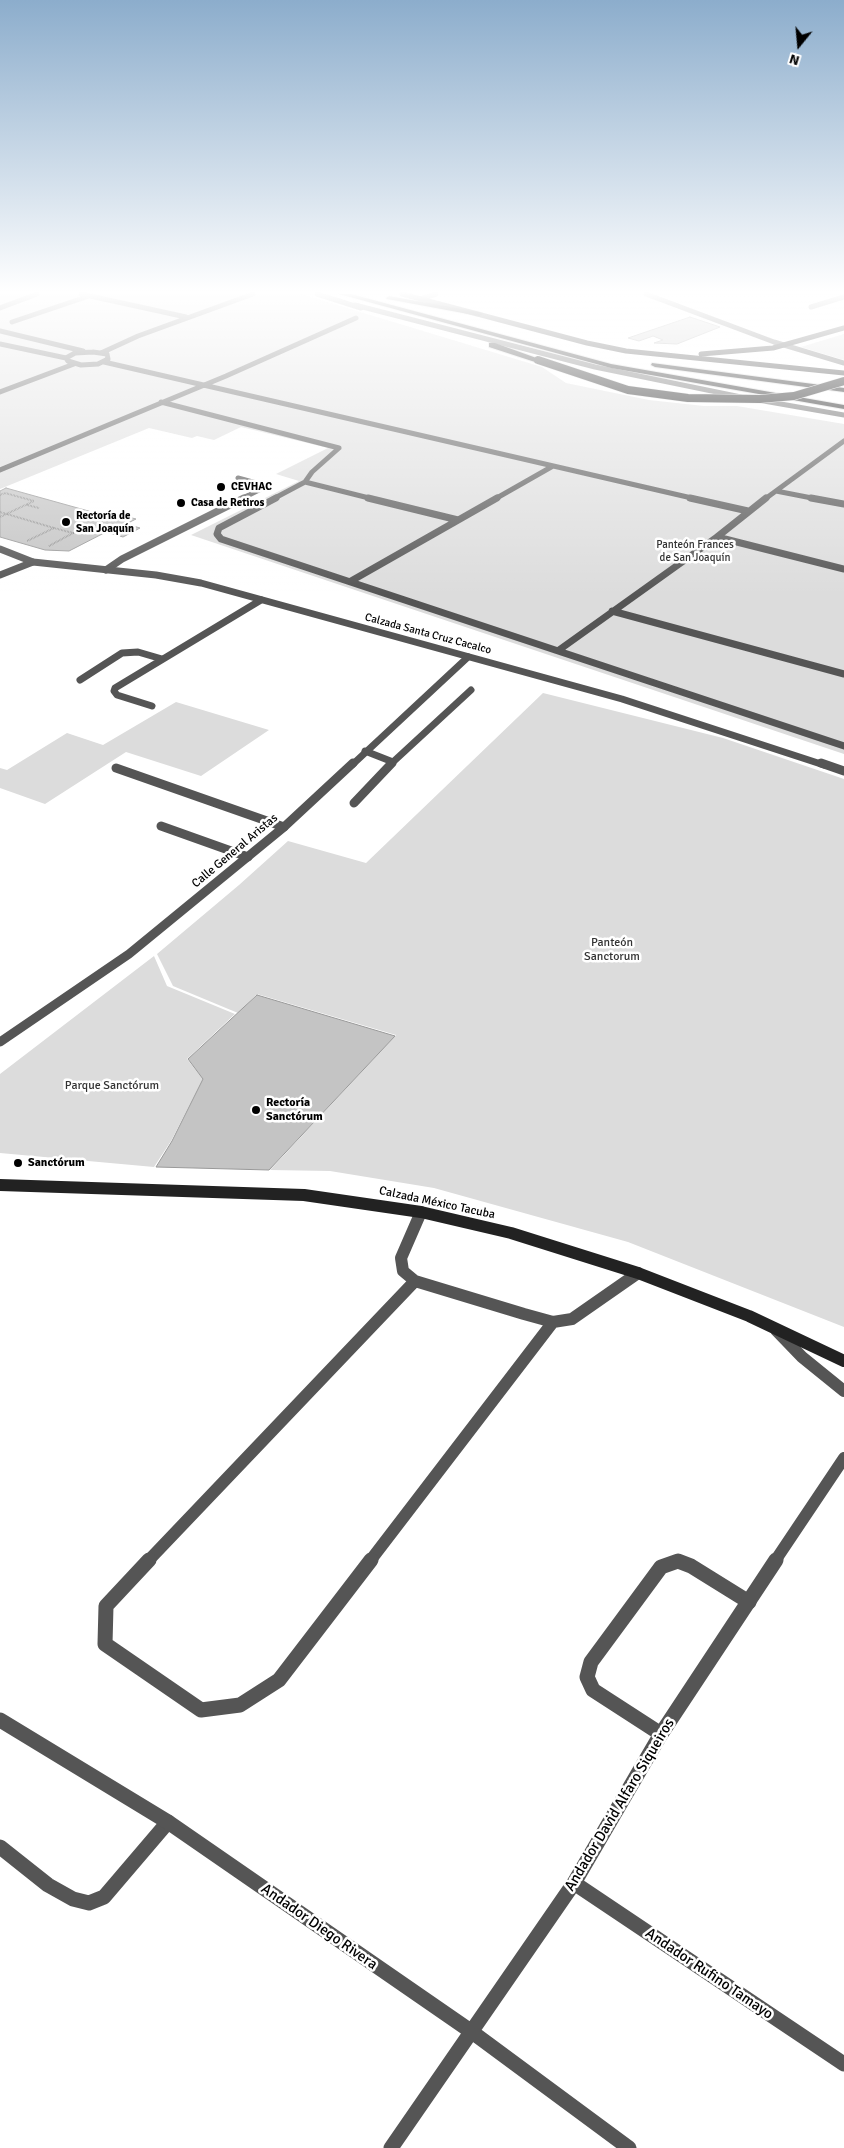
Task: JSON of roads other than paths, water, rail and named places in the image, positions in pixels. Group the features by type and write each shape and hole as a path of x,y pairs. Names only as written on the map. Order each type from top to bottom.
{"highway":[{"path":"660,394 688,398 752,399 800,394"},
{"path":"771,394 844,407"}],"main road":[{"name":"Calzada México Tacuba","path":"0,1186 304,1195 421,1212 511,1233 638,1273 749,1316 844,1361"}],"street":[{"path":"0,470 181,394"},
{"path":"244,394 748,511"},
{"path":"728,394 844,415"},
{"path":"161,402 340,448 312,472 305,482 219,528 217,534 220,539 844,746"},
{"path":"559,650 716,537 776,490 844,441"},
{"path":"351,581 553,466"},
{"path":"106,570 122,559 267,486 238,478"},
{"path":"305,482 458,520"},
{"path":"776,490 844,504"},
{"path":"716,537 844,569"},
{"name":"Calzada Santa Cruz Cacalco","path":"0,549 33,562 179,578 622,699 844,771"},
{"path":"0,575 33,562"},
{"path":"152,706 117,695 114,691 119,684 261,600"},
{"path":"612,611 844,674"},
{"path":"80,680 122,653 138,652 162,659"},
{"name":"Calle General Aristas","path":"0,1042 129,954 284,827 468,657"},
{"path":"354,803 393,762 471,690"},
{"path":"365,751 393,762"},
{"path":"116,768 284,827"},
{"path":"161,826 248,856"},
{"path":"421,1212 401,1258 403,1271 415,1281 553,1322 572,1319 638,1273"},
{"path":"415,1281 106,1606 105,1644 201,1710 240,1705 279,1680 553,1322"},
{"path":"775,1329 802,1357 844,1391"},
{"name":"Andador David Alfaro Siqueiros","path":"391,2148 574,1883 661,1734 844,1458"},
{"path":"661,1734 593,1690 587,1677 591,1662 661,1567 678,1561 691,1566 749,1602"},
{"name":"Andador Diego Rivera","path":"0,1720 168,1822 472,2032 629,2148"},
{"path":"0,1847 48,1885 73,1899 89,1903 104,1897 168,1822"},
{"name":"Andador Rufino Tamayo","path":"574,1883 844,2064"}],"place":[{"name":"CEVHAC","path":"221,487"},
{"name":"Casa de Retiros","path":"181,503"},
{"name":"Rectoría de San Joaquín","path":"66,522"},
{"name":"Rectoría Sanctórum","path":"256,1110"},
{"name":"Sanctórum","path":"18,1163"}],"park label":[{"name":"Panteón Frances de San Joaquín","path":"695,551"},
{"name":"Panteón Sanctorum","path":"612,950"},
{"name":"Parque Sanctórum","path":"112,1086"}]}
